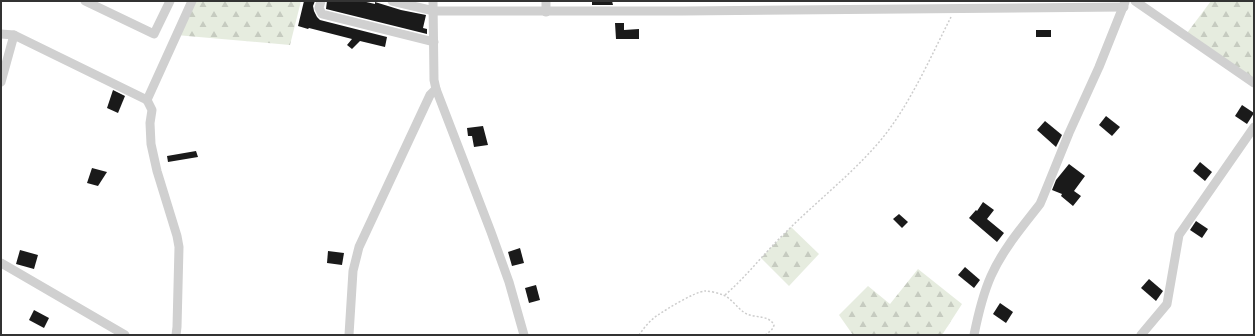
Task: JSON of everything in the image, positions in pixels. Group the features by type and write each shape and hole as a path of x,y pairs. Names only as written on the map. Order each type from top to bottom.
{"street":[{"path":"85,1 154,34 170,1"},
{"path":"147,100 192,1"},
{"path":"320,1 319,8 322,14 434,42"},
{"path":"392,1 434,12 956,8 1125,4 1100,67 1069,133 1040,204 1008,247 991,275 974,335"},
{"path":"433,1 434,80 436,89 509,282 524,335"},
{"path":"546,1 546,12"},
{"path":"682,1 683,11"},
{"path":"1134,1 1254,83"},
{"path":"1,34 14,35 147,100 152,110 150,122 151,144 154,158 179,247 176,335"},
{"path":"1,82 14,35"},
{"path":"349,335 352,271 359,248 430,95 436,89"},
{"path":"1141,335 1167,304 1179,235 1254,127"},
{"path":"1,263 125,335"}],"path":[{"path":"725,295 809,209 854,169 879,142 890,128 916,86 956,8"},
{"path":"639,335 657,315 693,295 705,291 725,295 748,315 772,321 774,327 765,335"}],"green space":[{"path":"192,1 301,1 290,45 176,35"},
{"path":"1211,1 1254,1 1254,80 1187,33"},
{"path":"791,227 819,254 789,286 761,258"},
{"path":"918,269 962,304 942,335 853,335 839,315 868,286 890,304"}],"building":[{"path":"304,1 315,1 313,6 314,11 320,20 387,37 385,47 360,41 352,49 347,45 352,39 298,26"},
{"path":"327,1 362,1 375,4 375,2 401,10 426,15 423,28 427,29 427,34 326,9"},
{"path":"592,1 612,1 613,5 592,5"},
{"path":"615,23 624,23 624,30 639,29 639,39 616,39"},
{"path":"1036,30 1051,30 1051,37 1036,37"},
{"path":"113,90 125,96 118,113 107,108"},
{"path":"1242,105 1254,113 1247,124 1235,116"},
{"path":"1106,116 1120,127 1112,136 1099,125"},
{"path":"1045,121 1062,135 1056,147 1037,130"},
{"path":"483,126 488,145 474,147 472,136 468,136 467,128"},
{"path":"196,151 198,157 168,162 167,156"},
{"path":"1200,162 1212,172 1205,181 1193,171"},
{"path":"1069,164 1085,176 1074,191 1081,196 1073,206 1061,196 1062,194 1052,190 1056,180"},
{"path":"92,168 107,172 98,186 87,183"},
{"path":"983,202 994,210 987,219 1004,233 997,242 969,218 976,210 977,211"},
{"path":"899,214 908,222 902,228 893,219"},
{"path":"1196,221 1208,229 1202,238 1190,230"},
{"path":"520,248 524,263 512,266 508,252"},
{"path":"20,250 38,255 34,269 16,264"},
{"path":"328,251 344,253 342,265 327,263"},
{"path":"965,267 980,280 974,288 958,275"},
{"path":"1149,279 1163,291 1156,301 1141,288"},
{"path":"536,285 540,300 529,303 525,288"},
{"path":"1000,303 1013,312 1006,323 993,314"},
{"path":"34,310 49,318 44,328 29,320"}]}
